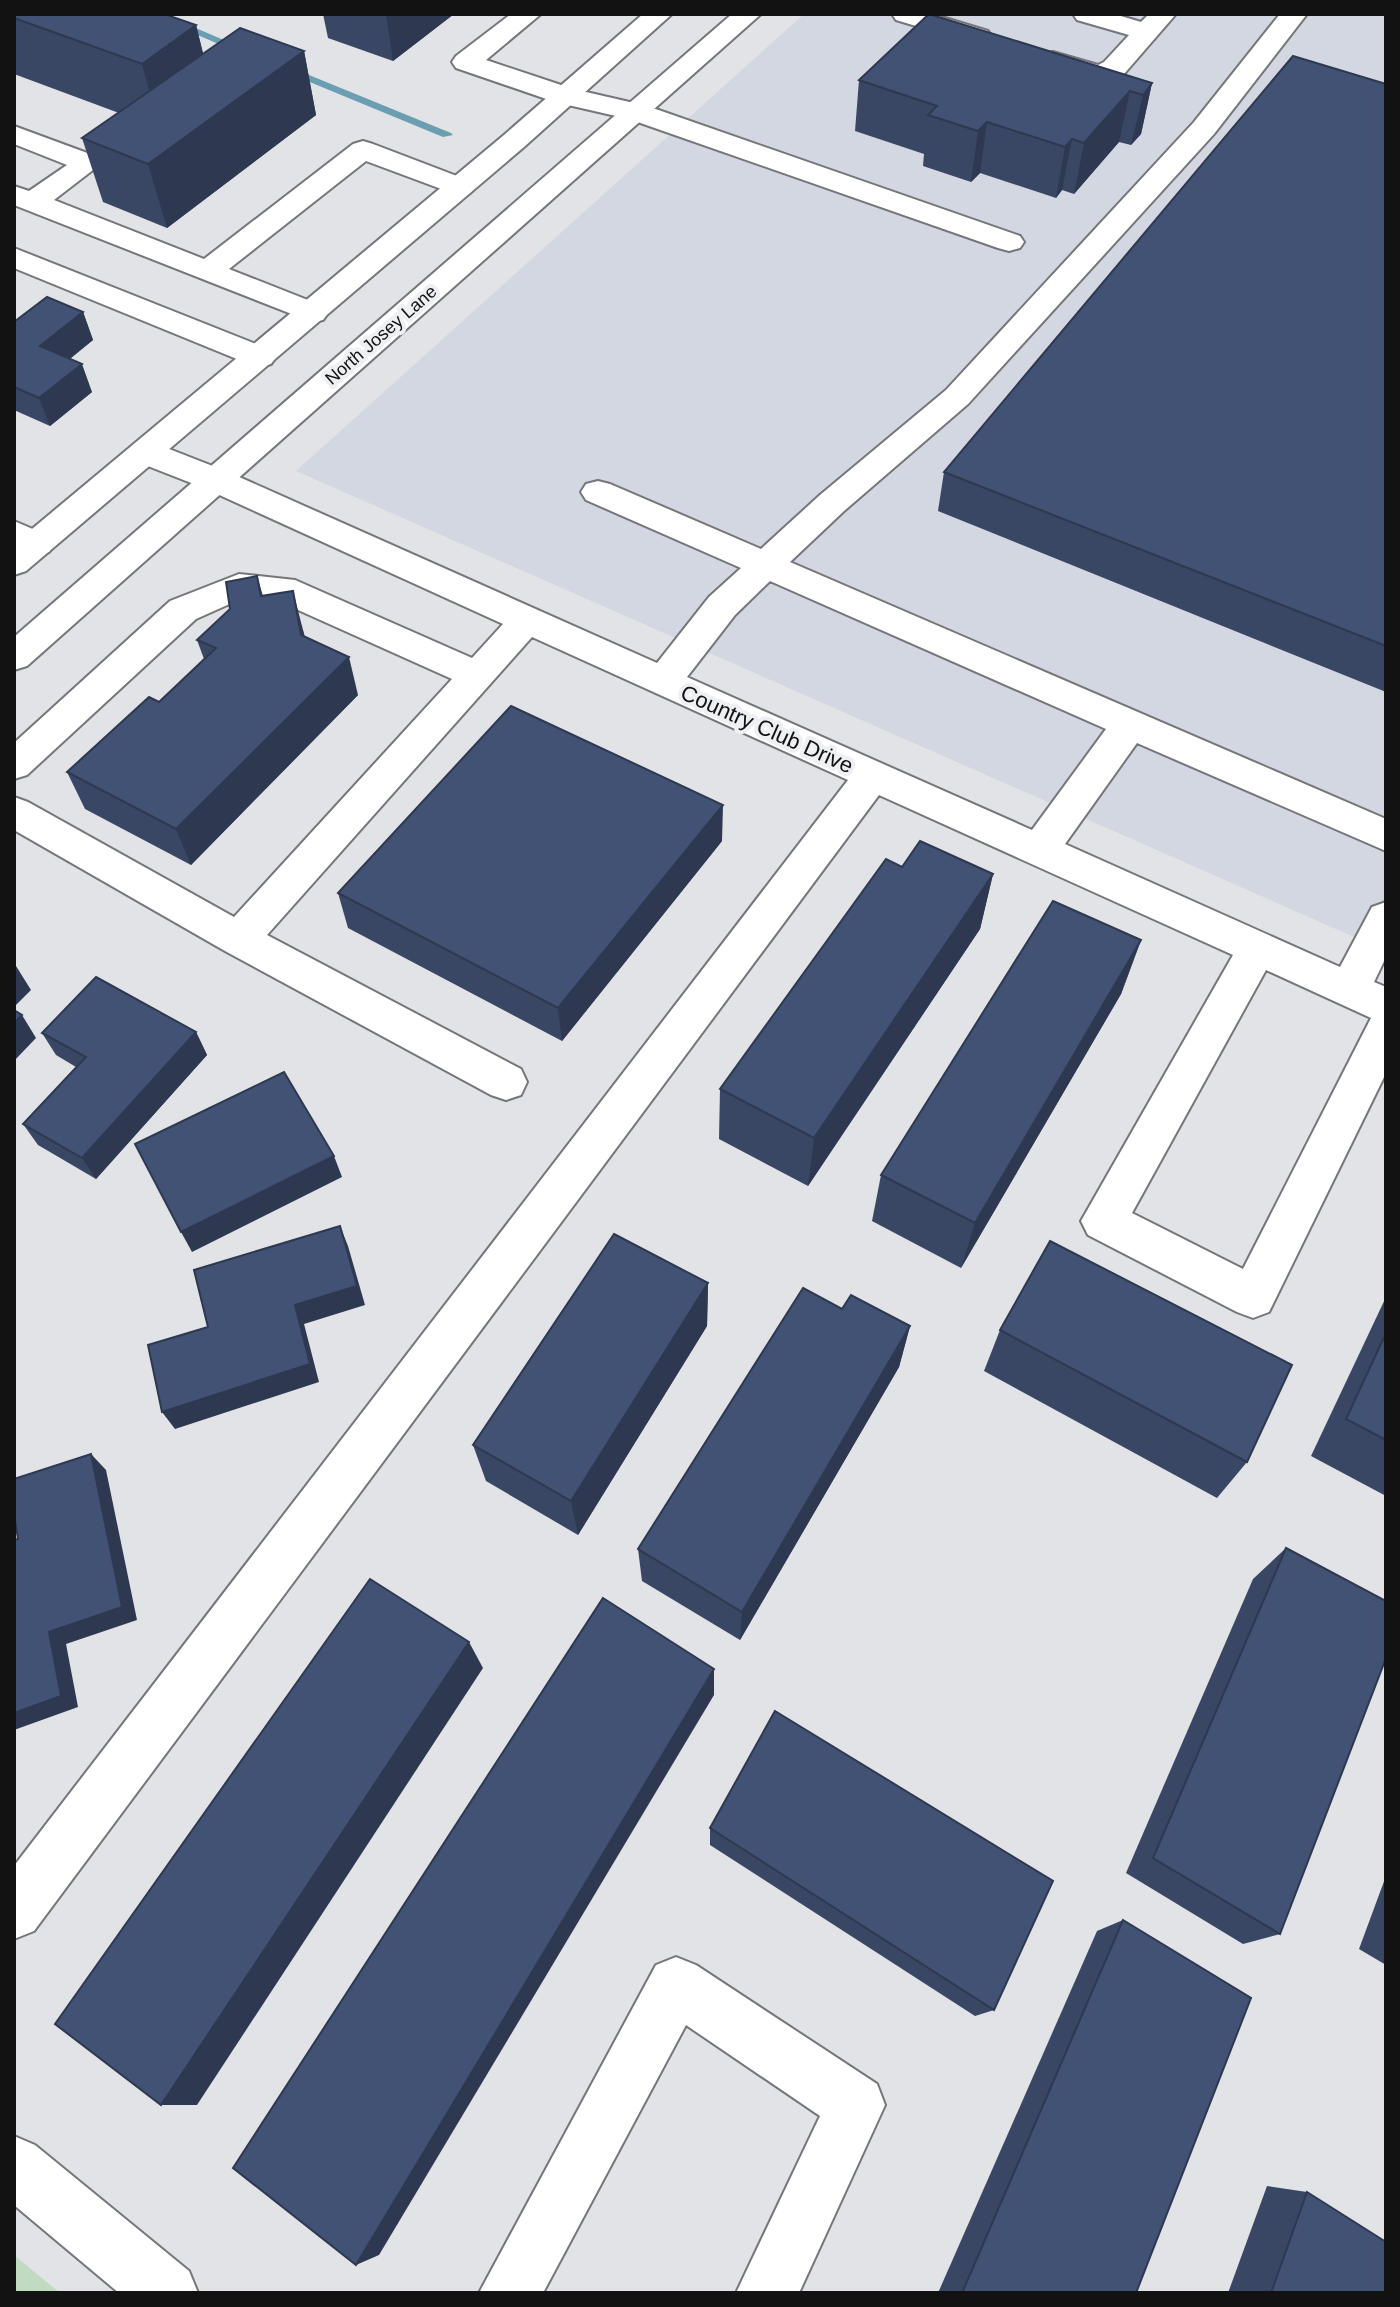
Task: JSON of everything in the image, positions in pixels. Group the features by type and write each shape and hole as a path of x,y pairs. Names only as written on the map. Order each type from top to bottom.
{"main road":[{"path":"528,14 466,62 565,96 637,112 1009,242"},
{"path":"22,547 147,453 659,14"},
{"name":"North Josey Lane","path":"14,657 748,14"},
{"path":"905,14 998,43"},
{"path":"1086,14 1154,23"},
{"path":"663,682 722,606 832,503 957,397 1204,128 1294,14"},
{"path":"1027,52 1099,74 1114,68 1154,23"},
{"path":"14,134 88,163 23,199"},
{"path":"207,272 363,150 460,187"},
{"path":"23,199 312,313"},
{"path":"14,257 260,357"},
{"name":"Country Club Drive","path":"147,453 216,480 1386,1006"},
{"path":"598,492 1386,836"},
{"path":"14,765 183,610 239,586 283,589 477,675"},
{"path":"269,621 333,610"},
{"path":"239,939 527,620"},
{"path":"152,638 225,628"},
{"path":"1038,851 1131,724"},
{"path":"14,1911 872,776"},
{"path":"14,812 239,939 506,1082"},
{"path":"1349,989 1386,918"},
{"path":"1258,948 1104,1221 1253,1297 1386,1030"},
{"path":"510,2293 676,1985 856,2105 767,2293"},
{"path":"14,2166 167,2293"}],"shaded area":[{"path":"804,14 1386,14 1386,951 296,471"}],"green space":[{"path":"14,2255 60,2293 14,2293"}],"building":[{"path":"14,14 164,14 196,25 142,64 14,18"},
{"path":"929,14 1152,83 1143,95 1130,91 1084,143 1072,139 1065,147 987,122 978,131 928,115 937,106 859,80"},
{"path":"240,28 304,51 148,164 82,138"},
{"path":"1293,56 1386,84 1386,646 944,472"},
{"path":"47,297 83,312 40,346 82,364 39,398 14,387 14,322"},
{"path":"257,576 261,596 293,591 301,635 349,657 176,829 67,772 149,697 159,702 216,648 197,640 230,609 226,582"},
{"path":"511,706 723,805 558,1008 338,893"},
{"path":"920,841 993,874 814,1138 720,1089 886,859 902,867"},
{"path":"1053,901 1141,940 975,1223 881,1175"},
{"path":"96,977 196,1032 82,1158 23,1124 86,1057 42,1033"},
{"path":"14,1010 22,1015 14,1023"},
{"path":"284,1072 334,1156 181,1232 135,1144"},
{"path":"340,1226 357,1286 295,1305 310,1364 162,1412 148,1345 208,1327 194,1270"},
{"path":"614,1234 708,1283 571,1501 473,1445"},
{"path":"1050,1241 1292,1365 1247,1462 1000,1330"},
{"path":"803,1288 842,1309 851,1295 910,1326 742,1612 638,1549"},
{"path":"1386,1333 1386,1440 1346,1419"},
{"path":"91,1454 122,1607 49,1632 61,1696 14,1713 14,1540 18,1539 14,1479"},
{"path":"1286,1548 1386,1601 1386,1658 1280,1934 1153,1858"},
{"path":"370,1579 469,1642 161,2105 55,2024"},
{"path":"603,1598 714,1669 356,2265 233,2168"},
{"path":"775,1711 1053,1881 994,2010 710,1828"},
{"path":"1123,1920 1251,1998 1136,2293 962,2293"},
{"path":"1307,2192 1386,2242 1386,2293 1271,2293"}],"waterway":[{"path":"154,14 241,50"},
{"path":"287,69 447,135"}]}
